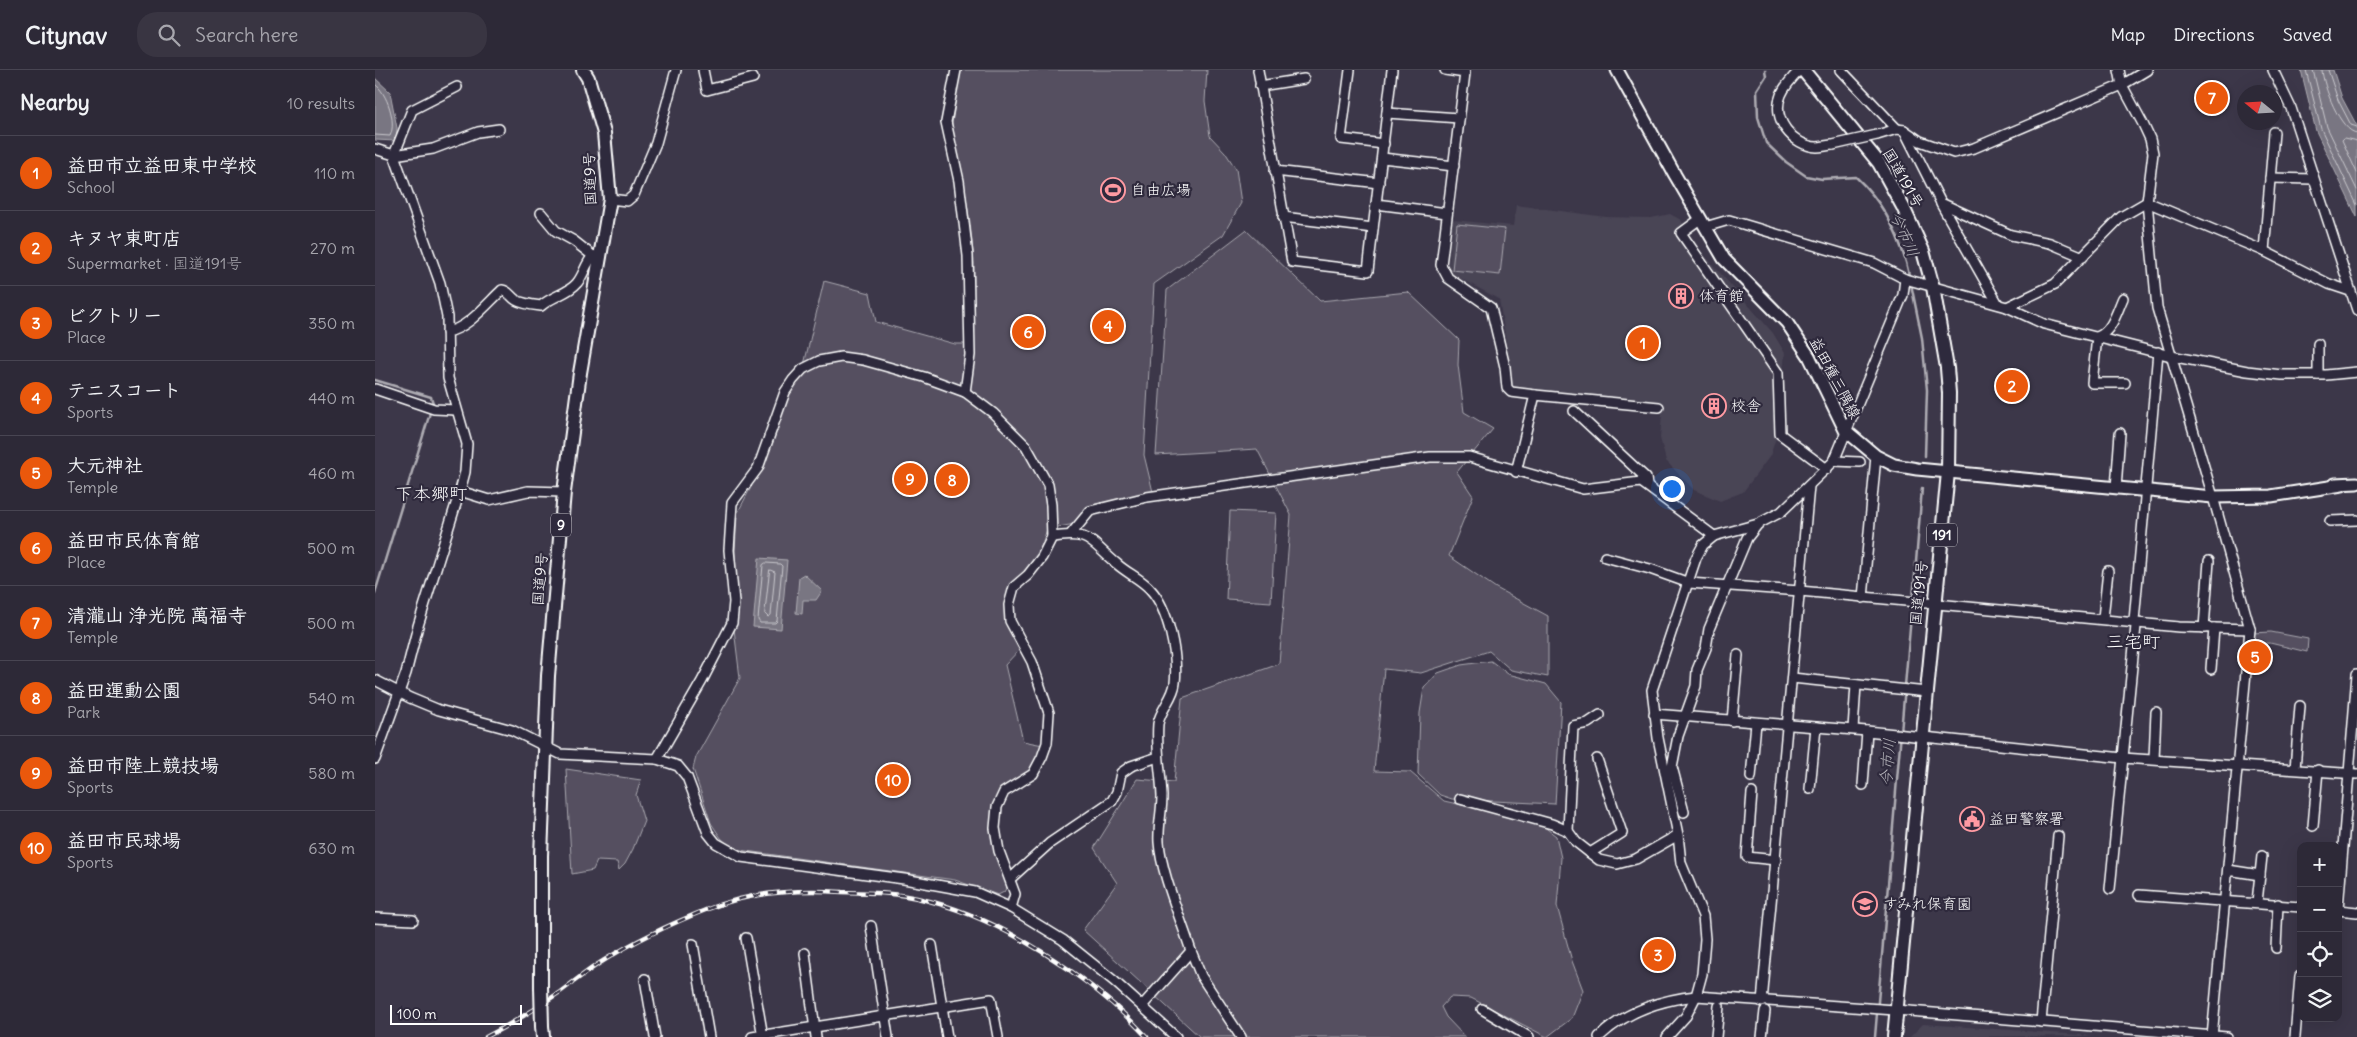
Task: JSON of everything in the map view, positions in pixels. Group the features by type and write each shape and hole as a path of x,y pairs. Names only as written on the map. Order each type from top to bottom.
{"highway":[{"name":"国道9号","path":"543,1032 541,856 549,676 564,492 596,256 609,199 604,133 588,78 583,70"},
{"name":"国道191号","path":"1802,70 1879,163 1903,207 1919,242 1933,287 1949,393 1948,472 1894,1037"}],"main road":[{"name":"益田種三隅線","path":"1617,70 1724,259 1787,323 1809,356 1845,430 1876,456 1894,465 1948,472 2213,497 2271,496 2357,483"}],"street":[{"path":"609,199 627,201 634,195 656,143 676,70"},
{"path":"703,70 707,90 753,78"},
{"path":"956,70 945,122 959,181 969,273 969,355 965,392"},
{"path":"1258,70 1292,262 1368,271 1392,70"},
{"path":"1350,70 1341,139 1383,144"},
{"path":"1445,70 1465,73 1441,265 1447,278 1491,308 1505,367 1507,388 1511,392 1659,407"},
{"path":"1802,70 1781,95 1778,109 1781,123 1789,134 1802,143 1817,147 1833,145 1900,130"},
{"path":"1841,70 1869,102 1900,130 1939,148 1953,152 1974,148 2009,134 2122,85 2147,70"},
{"path":"2119,70 2122,85 2150,139 2153,153 2147,202 2157,308 2250,630 2212,1036"},
{"path":"2273,70 2291,108 2357,310"},
{"path":"1260,86 1304,79"},
{"path":"375,759 400,692 465,472 467,444 448,378 447,317 440,284 394,155 412,110 457,88"},
{"path":"1387,112 1459,118"},
{"path":"375,150 394,155 439,148 478,132 499,129"},
{"path":"1900,130 1941,203 2003,305"},
{"path":"2264,251 2274,132"},
{"path":"1382,158 1454,166"},
{"path":"1275,172 1379,183"},
{"path":"2270,178 2313,179"},
{"path":"2003,305 2055,284 2121,217 2147,202"},
{"path":"2147,202 2264,251 2329,284 2350,291"},
{"path":"1941,203 2011,235 2050,242 2083,257"},
{"path":"1376,204 1447,213"},
{"path":"447,332 454,330 471,319 502,290 507,291 515,300 541,306 548,300 572,288 579,281 587,261 596,256 556,231 541,213"},
{"path":"1283,218 1373,228"},
{"path":"1827,469 1780,434 1778,373 1681,233 1703,223 1729,220 1874,263 1905,279 2003,305 2044,324 2171,356 2247,371 2282,374 2357,372"},
{"path":"1667,1037 1686,1016 1696,996 1703,974 1705,954 1703,916 1681,863 1678,835 1654,714 1652,690 1696,558 1703,545 1714,536 1758,524 1781,512 1834,461 1845,430 1903,295 1905,279"},
{"path":"2097,337 2104,335 2109,328 2123,298"},
{"path":"2097,337 2092,383 2125,383"},
{"path":"2318,344 2318,374"},
{"path":"2111,889 2159,352"},
{"path":"657,759 702,681 731,623 734,602 729,550 732,503 758,468 785,392 793,380 803,369 819,361 841,357 863,360 965,392 993,413 1019,439 1039,467 1048,485 1052,513 1052,537 1043,557 1028,575 1014,587 1009,605 1011,620 1032,662 1049,713 1047,742 1043,758 1033,774 1004,792 997,807 995,828 999,851 1015,894 1011,908"},
{"path":"375,389 431,407 456,410"},
{"path":"1516,472 1535,395"},
{"path":"1574,412 1646,478 1647,485"},
{"path":"2116,488 2120,433"},
{"path":"1863,598 1876,456"},
{"path":"1071,534 1090,511 1147,498 1371,464 1430,457 1469,457 1583,490 1641,482 1714,536"},
{"path":"1834,461 1860,462"},
{"path":"1762,1037 1763,1006 1809,486"},
{"path":"460,492 489,500 528,491 564,492"},
{"path":"2330,521 2357,520"},
{"path":"1684,812 1672,767 1678,736 1696,686 1697,670 1706,648 1709,629 1747,538 1758,524"},
{"path":"1052,537 1071,534 1085,536 1124,570 1150,589 1167,620 1175,660 1175,684 1158,721 1158,757 1162,796 1159,841 1161,859 1201,976 1241,1037"},
{"path":"1605,557 1689,583 1800,591 2203,628 2250,630"},
{"path":"2203,628 2209,561"},
{"path":"2103,618 2108,571"},
{"path":"2211,669 2214,628"},
{"path":"1732,721 1738,655"},
{"path":"2340,887 2353,773 2357,674"},
{"path":"1792,678 1927,692"},
{"path":"375,680 439,710 511,730 546,749 560,754 657,759 678,766 687,777 708,833 716,843 741,857 941,884 975,892 1011,908 1063,940 1176,1037"},
{"path":"1853,730 1856,685"},
{"path":"2295,769 2300,706"},
{"path":"2154,759 2157,712"},
{"path":"1568,831 1573,726 1587,722 1601,714"},
{"path":"1654,714 1867,731 2123,758 2353,773"},
{"path":"1751,776 1756,723"},
{"path":"1810,790 1816,727"},
{"path":"1863,785 1867,731"},
{"path":"1009,879 1050,843 1112,801 1117,792 1121,773 1131,766 1158,757"},
{"path":"1590,853 1622,833 1597,759"},
{"path":"2313,826 2317,770"},
{"path":"1752,793 1747,857 1776,860"},
{"path":"1460,799 1552,824 1568,831 1576,842 1599,860 1617,864 1636,859 1678,835"},
{"path":"2041,1022 2058,836"},
{"path":"2257,902 2262,856"},
{"path":"2228,870 2260,875"},
{"path":"2139,895 2297,906"},
{"path":"2276,948 2278,904"},
{"path":"2342,910 2357,912"},
{"path":"375,918 413,920"},
{"path":"871,926 888,1037"},
{"path":"746,938 763,1036"},
{"path":"693,944 709,1037"},
{"path":"932,945 947,1037"},
{"path":"1141,1006 1191,951"},
{"path":"805,953 816,1037"},
{"path":"2295,1037 2299,977"},
{"path":"645,979 655,1037"},
{"path":"1599,1037 1610,1027 1633,1012 1669,999 1696,996 1763,1006 1896,1010 2227,1037"},
{"path":"752,1037 991,999 998,1037"},
{"path":"1716,1037 1719,1006"},
{"path":"1481,1009 1524,1035"}],"shaded area":[{"path":"960,70 1207,70 1205,101 1210,136 1225,152 1236,169 1241,203 1223,235 1154,284 1144,455 1153,492 1089,507 1075,524 1047,529 1039,553 1028,568 1013,583 1006,605 1020,649 1005,665 1023,741 1043,745 1031,770 1002,789 991,827 994,850 1008,885 1004,892 998,895 955,880 732,848 721,838 711,823 693,769 696,757 740,678 734,629 737,599 735,553 737,514 761,468 785,392 803,369 824,281 870,293 876,322 955,344 973,344 974,263 970,222 952,124"},
{"path":"1516,205 1606,217 1651,218 1670,214 1681,220 1692,241 1773,333 1785,353 1777,435 1770,456 1743,492 1720,501 1694,490 1666,461 1660,438 1663,402 1510,387 1510,365 1499,299 1448,272 1453,220 1513,226"},
{"path":"1457,224 1505,229 1500,275 1452,270"},
{"path":"1246,230 1320,301 1408,292 1459,340 1458,365 1464,412 1493,429 1457,472 1473,496 1449,556 1496,588 1548,616 1548,677 1511,670 1489,651 1421,673 1384,669 1374,771 1410,772 1444,801 1538,822 1556,836 1561,858 1557,906 1572,961 1583,990 1572,1018 1547,1037 1471,998 1450,997 1441,1007 1446,1017 1465,1037 1200,1037 1083,930 1117,883 1094,848 1137,779 1174,782 1182,698 1279,664 1291,515 1257,449 1156,455 1167,290"},
{"path":"1230,511 1276,513 1271,602 1226,599"},
{"path":"2271,632 2308,639 2307,652 2270,643 2251,644 2252,633"},
{"path":"1491,661 1508,674 1546,684 1561,702 1555,804 1452,799 1440,795 1418,774 1420,713 1424,688 1438,673 1461,665"},
{"path":"566,769 641,780 636,795 644,821 633,849 625,864 619,870 617,862 597,861 593,870 572,874"},
{"path":"1923,1024 2096,1036 1910,1037"}],"water":[{"path":"2301,70 2333,70 2342,98 2357,126 2357,217 2316,131"},
{"path":"375,78 390,92 397,128 396,141 375,140"},
{"path":"759,558 787,560 781,629 753,627"},
{"path":"804,574 822,591 816,600 803,600 802,614 796,613 799,577"}],"waterway":[{"name":"今市川","path":"1765,70 1766,76 1757,90 1758,117 1766,143 1786,162 1806,176 1822,179 1856,177 1876,199 1891,224 1902,250 1910,279"},
{"name":"今市川","path":"1911,284 1922,338 1927,390 1925,456"},
{"path":"375,380 431,397 433,403 375,593"},
{"name":"今市川","path":"1913,599 1922,488"},
{"name":"今市川","path":"1875,1037 1912,604"}],"railway":[{"path":"486,1037 542,1004 615,954 682,920 724,903 757,895 808,891 879,893 908,896 948,907 980,919 1041,951 1071,971 1099,992 1147,1037"}],"place":[{"name":"清瀧山 浄光院 萬福寺","path":"2212,98"},
{"name":"自由広場","path":"1113,190"},
{"name":"体育館","path":"1681,296"},
{"name":"テニスコート","path":"1108,326"},
{"name":"益田市民体育館","path":"1028,332"},
{"name":"益田市立益田東中学校","path":"1643,343"},
{"name":"キヌヤ東町店","path":"2012,386"},
{"name":"校舎","path":"1714,406"},
{"name":"益田市陸上競技場","path":"910,479"},
{"name":"益田運動公園","path":"952,480"},
{"name":"大元神社","path":"2255,657"},
{"name":"益田市民球場","path":"893,780"},
{"name":"益田警察署","path":"1972,819"},
{"name":"すみれ保育園","path":"1865,904"},
{"name":"ビクトリー","path":"1658,955"}],"district":[{"name":"下本郷町","path":"431,494"},
{"name":"三宅町","path":"2133,642"}]}
